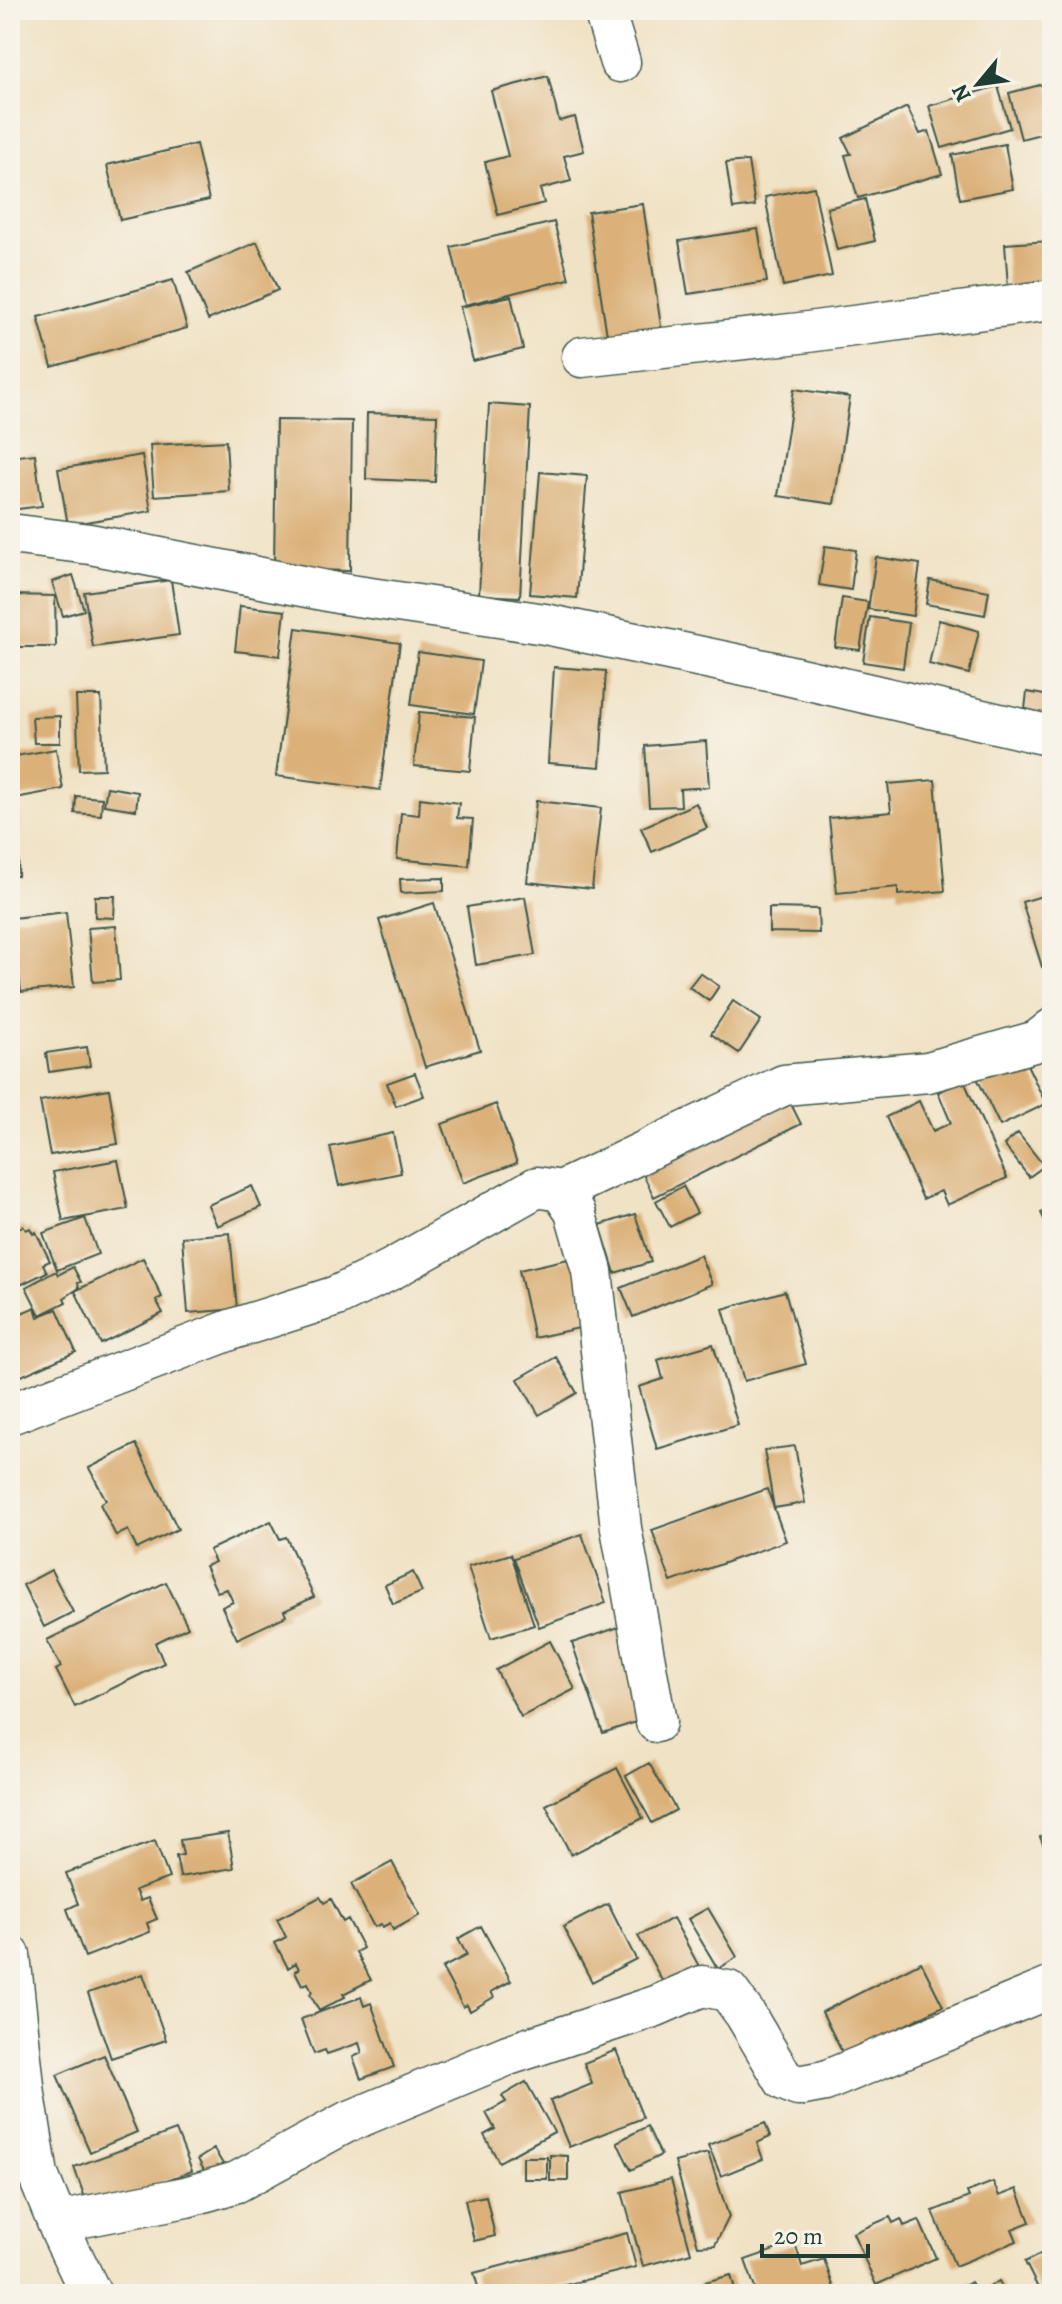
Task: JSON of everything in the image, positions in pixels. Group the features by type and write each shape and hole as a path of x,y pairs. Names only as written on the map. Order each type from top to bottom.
{"street":[{"path":"604,10 620,62"},
{"path":"582,357 800,333 1052,300"},
{"path":"10,534 90,544 337,593 545,624 793,676 1050,744"},
{"path":"10,1414 233,1329 337,1296 392,1269 537,1187 561,1191 784,1085 928,1072 1037,1041 1052,1029"},
{"path":"561,1191 575,1212 592,1271 621,1528 656,1722"},
{"path":"10,1955 25,2095 38,2175 91,2294"},
{"path":"57,2222 186,2197 237,2182 345,2123 508,2055 656,2006 702,1986 728,1991 784,2080 798,2086 825,2081 1052,1987"}],"building":[{"path":"548,76 559,121 575,117 584,151 564,156 571,181 540,189 544,203 498,215 485,162 508,156 491,91"},
{"path":"1048,83 1052,96 1052,131 1021,139 1009,93"},
{"path":"998,86 1010,128 942,148 929,106"},
{"path":"907,107 920,134 929,131 942,174 858,198 845,155 851,154 843,138"},
{"path":"196,144 209,200 120,220 107,165"},
{"path":"1005,144 1013,189 960,199 952,155"},
{"path":"748,161 755,206 733,209 726,163"},
{"path":"814,187 832,276 783,286 765,197"},
{"path":"865,199 875,241 837,250 827,208"},
{"path":"643,204 662,333 608,342 588,212"},
{"path":"554,222 569,279 465,305 451,247"},
{"path":"758,229 767,282 688,294 679,241"},
{"path":"1052,241 1052,298 1009,301 1005,244"},
{"path":"257,242 278,290 208,320 188,272"},
{"path":"173,280 187,328 52,367 38,317"},
{"path":"511,296 523,349 473,361 460,307"},
{"path":"794,389 850,397 834,504 778,496"},
{"path":"489,404 530,407 520,597 479,595"},
{"path":"367,413 437,415 435,482 366,479"},
{"path":"276,420 352,421 350,571 274,569"},
{"path":"226,441 229,491 154,496 150,445"},
{"path":"35,454 42,506 10,510 10,457"},
{"path":"142,455 151,511 68,525 58,469"},
{"path":"540,472 587,476 577,598 530,594"},
{"path":"825,546 856,550 851,590 819,585"},
{"path":"876,557 920,564 913,616 868,609"},
{"path":"73,575 84,610 63,616 52,582"},
{"path":"171,580 179,635 93,647 84,592"},
{"path":"930,580 989,591 985,615 926,604"},
{"path":"10,595 55,596 56,647 10,647"},
{"path":"842,598 868,602 860,650 835,647"},
{"path":"240,606 285,611 280,656 235,651"},
{"path":"870,617 909,623 903,668 863,662"},
{"path":"939,620 979,631 969,674 929,664"},
{"path":"296,628 400,643 380,790 276,776"},
{"path":"418,652 481,661 474,714 411,705"},
{"path":"554,667 606,671 600,767 548,763"},
{"path":"1027,692 1050,696 1046,721 1024,718"},
{"path":"76,696 101,696 104,769 79,770"},
{"path":"419,712 475,717 470,771 414,766"},
{"path":"60,716 60,743 34,743 32,717"},
{"path":"706,741 709,787 680,789 681,806 649,807 645,746"},
{"path":"56,749 63,789 10,799 10,757"},
{"path":"935,780 945,891 898,895 898,887 837,893 829,818 891,812 888,784"},
{"path":"107,787 138,792 136,810 104,805"},
{"path":"76,796 102,798 101,815 75,813"},
{"path":"420,798 459,803 457,818 473,819 469,866 397,859 401,813 419,815"},
{"path":"536,801 601,808 592,889 527,882"},
{"path":"696,803 707,828 652,852 641,828"},
{"path":"10,811 20,812 18,876 10,875"},
{"path":"444,878 444,891 401,893 400,879"},
{"path":"1052,893 1052,964 1042,967 1022,902"},
{"path":"95,896 115,896 114,918 95,917"},
{"path":"525,897 535,955 476,965 467,907"},
{"path":"434,903 480,1050 425,1067 379,920"},
{"path":"769,908 818,909 819,933 769,932"},
{"path":"66,912 74,987 21,992 13,918"},
{"path":"116,926 120,980 93,982 88,928"},
{"path":"700,973 719,986 709,1001 689,987"},
{"path":"733,1001 761,1020 739,1053 711,1034"},
{"path":"87,1047 90,1066 49,1072 46,1053"},
{"path":"1021,1052 1046,1104 1000,1126 975,1074"},
{"path":"415,1073 424,1096 396,1106 387,1083"},
{"path":"964,1081 1007,1178 947,1205 941,1191 923,1199 886,1117 919,1101 933,1131 951,1123 938,1092"},
{"path":"109,1089 118,1144 50,1155 40,1101"},
{"path":"788,1098 801,1124 654,1197 641,1170"},
{"path":"496,1104 517,1163 463,1183 442,1124"},
{"path":"393,1133 401,1173 339,1186 330,1147"},
{"path":"1018,1133 1044,1166 1029,1177 1004,1145"},
{"path":"118,1160 128,1209 63,1221 53,1172"},
{"path":"252,1186 261,1207 217,1226 208,1205"},
{"path":"683,1186 697,1213 670,1227 656,1201"},
{"path":"1052,1207 1052,1234 1041,1213"},
{"path":"635,1214 651,1262 615,1273 600,1225"},
{"path":"85,1218 98,1254 57,1270 43,1233"},
{"path":"23,1226 26,1230 30,1228 33,1234 36,1232 50,1261 43,1264 47,1272 10,1290 10,1232"},
{"path":"230,1233 237,1309 188,1313 182,1237"},
{"path":"700,1255 712,1284 633,1317 621,1288"},
{"path":"143,1258 162,1297 156,1300 163,1313 101,1344 75,1291"},
{"path":"573,1258 588,1326 534,1338 519,1270"},
{"path":"73,1267 81,1282 78,1283 79,1288 64,1298 66,1302 40,1315 26,1287 56,1271 58,1275"},
{"path":"785,1291 806,1364 744,1381 723,1309"},
{"path":"35,1307 38,1317 57,1309 76,1352 10,1381 10,1318"},
{"path":"713,1344 738,1425 657,1449 639,1387 663,1379 658,1360"},
{"path":"556,1357 577,1393 539,1415 518,1379"},
{"path":"136,1444 178,1529 137,1549 128,1530 116,1536 100,1504 106,1500 89,1468"},
{"path":"795,1446 805,1503 774,1508 764,1450"},
{"path":"767,1489 786,1541 671,1582 652,1530"},
{"path":"271,1521 280,1539 286,1537 314,1597 284,1611 286,1616 237,1639 222,1607 233,1602 227,1589 217,1592 205,1566 215,1562 209,1550"},
{"path":"582,1534 606,1603 539,1627 514,1558"},
{"path":"511,1554 534,1625 491,1638 468,1567"},
{"path":"51,1570 73,1612 44,1627 23,1585"},
{"path":"413,1572 422,1592 393,1604 385,1585"},
{"path":"166,1582 188,1627 155,1643 164,1663 75,1707 56,1670 61,1667 47,1640"},
{"path":"619,1627 651,1717 603,1733 572,1643"},
{"path":"550,1641 575,1689 521,1717 496,1670"},
{"path":"649,1763 676,1810 652,1823 626,1776"},
{"path":"617,1768 643,1818 571,1855 546,1805"},
{"path":"1052,1831 1052,1865 1040,1837"},
{"path":"228,1833 234,1868 180,1877 176,1856 183,1855 180,1840"},
{"path":"155,1841 169,1878 135,1890 140,1901 148,1898 157,1919 147,1923 150,1932 85,1957 67,1909 78,1904 66,1873"},
{"path":"392,1862 420,1915 393,1930 390,1923 374,1927 351,1884"},
{"path":"320,1897 324,1903 331,1899 343,1922 348,1919 363,1948 356,1952 371,1980 319,2011 308,1983 302,1985 295,1971 299,1969 296,1963 288,1968 275,1943 286,1937 277,1919"},
{"path":"608,1904 636,1959 592,1982 563,1927"},
{"path":"708,1908 737,1957 718,1969 688,1919"},
{"path":"673,1918 702,1972 667,1990 638,1936"},
{"path":"481,1926 511,1981 491,1992 494,1997 470,2011 467,2005 463,2007 442,1968 467,1955 458,1939"},
{"path":"921,1962 943,2006 844,2056 822,2012"},
{"path":"143,1974 166,2040 111,2058 88,1993"},
{"path":"361,1997 364,2006 371,2003 394,2067 361,2079 353,2057 362,2053 359,2043 327,2054 325,2050 314,2054 301,2019"},
{"path":"616,2050 643,2118 569,2147 550,2101 592,2084 584,2063"},
{"path":"104,2055 137,2132 90,2152 57,2075"},
{"path":"526,2082 554,2132 499,2162 484,2135 495,2129 486,2113 506,2102 502,2096"},
{"path":"765,2123 770,2137 757,2143 763,2159 721,2176 708,2145"},
{"path":"647,2126 661,2155 631,2170 617,2142"},
{"path":"176,2130 192,2171 89,2209 74,2167"},
{"path":"214,2149 224,2166 207,2176 198,2159"},
{"path":"708,2153 729,2217 715,2245 698,2246 675,2162"},
{"path":"550,2155 568,2156 568,2181 550,2181"},
{"path":"523,2157 547,2157 547,2179 523,2179"},
{"path":"671,2179 691,2253 643,2266 622,2192"},
{"path":"993,2182 999,2196 1017,2189 1030,2222 1012,2229 1017,2241 955,2266 933,2211 969,2197 967,2192"},
{"path":"486,2196 495,2236 474,2241 465,2200"},
{"path":"890,2217 893,2223 901,2219 904,2226 919,2220 936,2258 876,2285 853,2233"},
{"path":"627,2233 636,2267 530,2294 480,2294 474,2273"},
{"path":"795,2243 802,2266 824,2259 835,2291 826,2294 757,2294 745,2260"},
{"path":"1052,2248 1052,2294 1041,2294 1025,2262"},
{"path":"731,2275 736,2294 701,2294 698,2284"},
{"path":"999,2281 1006,2294 951,2294 971,2282 978,2293"}]}
